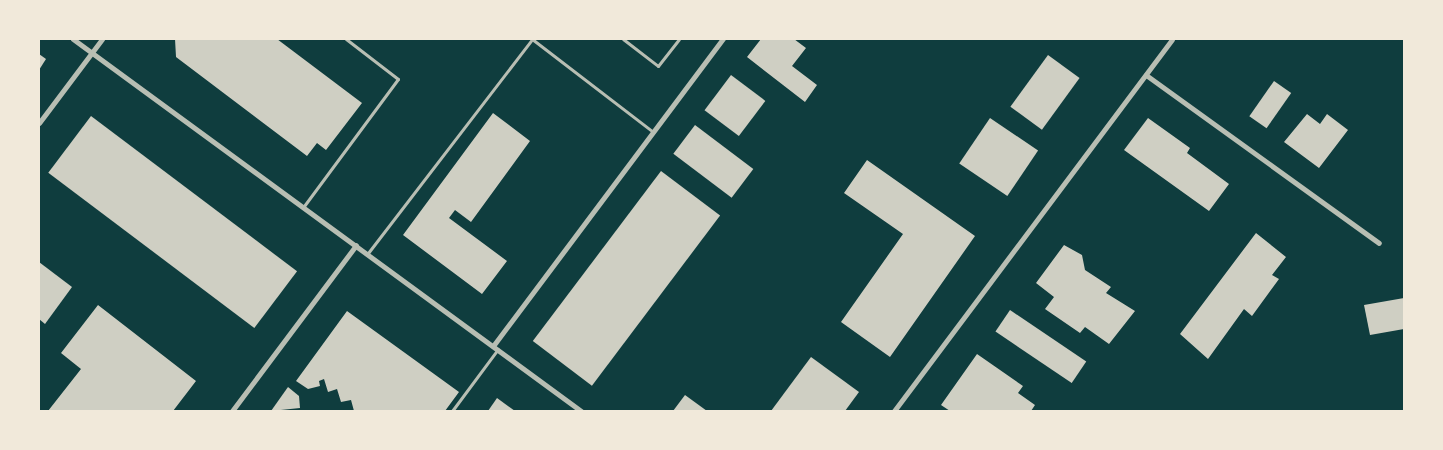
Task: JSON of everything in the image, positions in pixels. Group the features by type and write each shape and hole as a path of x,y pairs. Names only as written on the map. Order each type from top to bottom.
{"street":[{"path":"73,39 582,411"},
{"path":"39,123 102,39"},
{"path":"495,348 722,39"},
{"path":"894,411 1172,39"},
{"path":"1146,75 1379,243"},
{"path":"232,411 356,245"}],"lane":[{"path":"304,206 398,79 346,39"},
{"path":"623,39 658,66 679,39"},
{"path":"368,253 532,40 652,132"},
{"path":"452,411 495,348"}],"building":[{"path":"175,39 277,39 362,103 326,150 317,143 307,156 176,57"},
{"path":"761,39 794,39 806,48 792,66 817,85 805,102 747,57"},
{"path":"39,54 46,59 39,70"},
{"path":"1048,55 1080,78 1042,130 1010,107"},
{"path":"731,75 765,101 739,136 705,110"},
{"path":"1274,81 1291,93 1267,128 1249,116"},
{"path":"493,113 530,141 471,222 455,210 449,218 507,261 482,294 403,235"},
{"path":"1307,114 1320,124 1327,114 1348,130 1319,168 1284,142"},
{"path":"91,116 297,271 254,328 48,173"},
{"path":"990,118 1038,150 1007,196 959,164"},
{"path":"1148,118 1190,148 1187,153 1229,184 1209,211 1124,150"},
{"path":"695,125 753,169 732,198 673,154"},
{"path":"867,160 975,236 890,357 841,322 903,234 844,193"},
{"path":"661,171 720,216 592,386 533,341"},
{"path":"1256,233 1286,257 1272,275 1279,279 1252,316 1244,309 1208,359 1180,334"},
{"path":"1064,245 1082,255 1085,270 1111,287 1106,293 1135,311 1109,344 1085,327 1080,333 1045,309 1054,297 1036,283"},
{"path":"39,262 72,287 45,324 39,319"},
{"path":"1404,298 1404,329 1370,335 1364,305"},
{"path":"98,305 196,381 173,411 48,411 81,369 61,353"},
{"path":"1010,310 1086,361 1072,383 995,332"},
{"path":"347,311 459,392 445,411 354,411 351,400 341,402 337,389 328,392 324,379 319,381 320,386 308,389 296,381"},
{"path":"977,354 1023,386 1018,393 1035,405 1031,411 950,411 941,405"},
{"path":"811,357 859,392 845,411 771,411"},
{"path":"288,387 299,396 300,408 271,411"},
{"path":"685,395 707,411 673,411"},
{"path":"497,398 515,411 488,411"}]}
